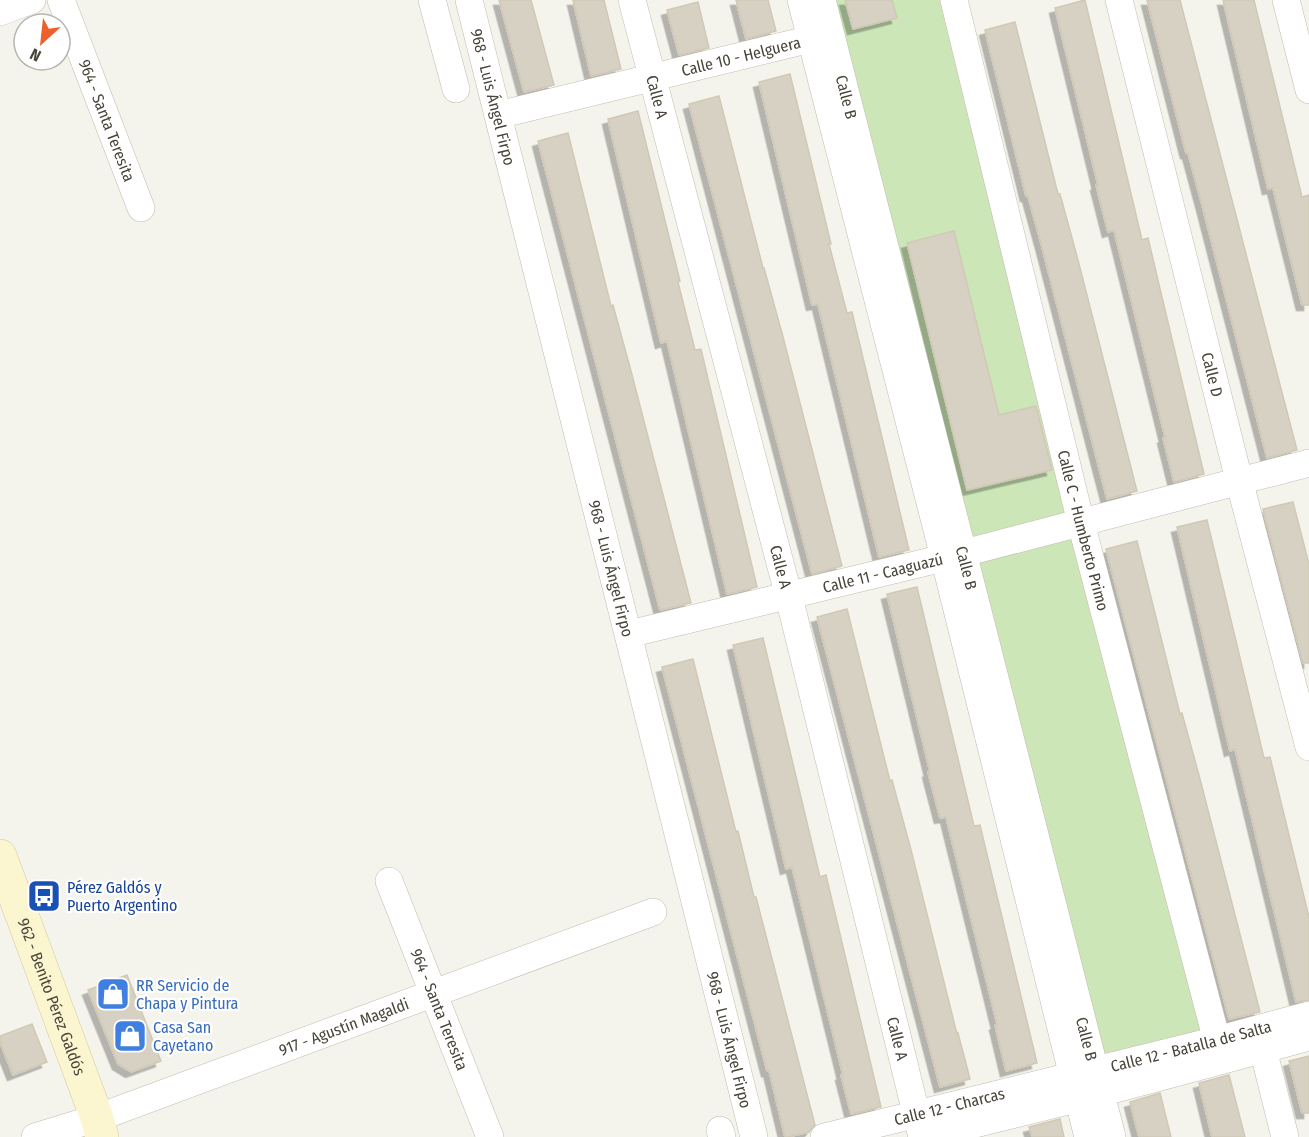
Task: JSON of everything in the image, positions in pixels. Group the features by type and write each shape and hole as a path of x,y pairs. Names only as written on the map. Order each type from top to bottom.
{"main road":[{"name":"962 - Benito Pérez Galdós","path":"3,871 100,1128"}],"street":[{"path":"0,12 32,0"},
{"name":"964 - Santa Teresita","path":"61,0 141,208"},
{"path":"432,0 456,88"},
{"name":"968 - Luis Ángel Firpo","path":"469,0 754,1137"},
{"name":"Calle A","path":"632,0 789,597 921,1131"},
{"name":"Calle B","path":"801,0 954,555"},
{"name":"Calle B","path":"822,0 954,555 1087,1084 1112,1137"},
{"name":"Calle C - Humberto Primo","path":"954,0 1081,523 1219,1050"},
{"name":"Calle D","path":"1119,0 1239,480 1309,747"},
{"path":"1286,0 1309,90"},
{"name":"Calle 10 - Helguera","path":"498,115 811,39"},
{"name":"Calle 11 - Caaguazú","path":"629,634 789,597 1309,463"},
{"name":"964 - Santa Teresita","path":"388,881 490,1137"},
{"name":"917 - Agustín Magaldi","path":"35,1137 100,1128 434,994 653,912"},
{"name":"Calle 12 - Batalla de Salta","path":"1087,1084 1219,1050 1309,1015"},
{"name":"Calle 12 - Batalla de Salta","path":"1219,1050 1263,1049 1309,1037"},
{"path":"1263,1049 1285,1137"},
{"name":"Calle B","path":"1087,1084 1088,1137"},
{"name":"Calle 12 - Charcas","path":"824,1137 921,1131 1087,1084"}],"green space":[{"path":"822,0 954,0 1217,1040 1094,1070"}],"building":[{"path":"499,0 531,0 554,85 524,92"},
{"path":"573,0 604,0 621,69 591,76"},
{"path":"736,0 768,0 776,31 746,39"},
{"path":"845,0 892,0 897,18 853,29"},
{"path":"1085,0 1142,240 1148,238 1204,474 1174,482 1114,230 1108,232 1096,185 1098,185 1055,8"},
{"path":"1147,0 1180,0 1297,450 1267,458"},
{"path":"1223,0 1254,0 1302,197 1309,195 1309,305 1302,305 1273,188 1268,189"},
{"path":"698,2 709,48 679,55 667,10"},
{"path":"1015,22 1137,491 1107,499 1042,247 1028,196 1026,196 985,30"},
{"path":"790,74 831,244 829,244 847,313 852,312 909,550 879,557 818,304 812,305 759,82"},
{"path":"719,96 842,566 812,574 689,104"},
{"path":"638,111 695,350 701,349 757,587 727,594 667,341 661,343 608,119"},
{"path":"568,133 611,306 613,305 631,371 691,603 660,610 538,141"},
{"path":"954,231 999,415 1036,406 1052,470 967,490 907,243"},
{"path":"1293,502 1309,564 1309,663 1303,663 1263,509"},
{"path":"1207,520 1264,758 1270,757 1309,917 1309,1000 1296,1002 1235,749 1230,751 1177,527"},
{"path":"1137,541 1180,714 1182,713 1200,779 1260,1012 1229,1019 1106,549"},
{"path":"917,587 974,826 980,825 1037,1063 1006,1071 995,1025 997,1024 946,817 940,818 928,772 930,772 887,594"},
{"path":"847,609 890,781 892,780 910,846 970,1079 940,1087 817,617"},
{"path":"763,638 820,877 826,875 881,1107 851,1114 792,867 786,869 733,645"},
{"path":"693,659 736,832 738,831 754,897 756,897 815,1125 809,1132 787,1137 785,1137 769,1070 767,1071 662,667"},
{"name":"Casa San Cayetano","path":"127,975 161,1061 131,1072 118,1064 88,990"},
{"path":"32,1024 47,1062 13,1075 0,1042 0,1036"},
{"path":"1309,1056 1309,1113 1302,1113 1289,1061"},
{"path":"1229,1075 1245,1137 1212,1137 1199,1083"},
{"path":"1160,1093 1171,1137 1139,1137 1130,1102"},
{"path":"1060,1119 1064,1137 1032,1137 1029,1127"}],"place":[{"name":"Pérez Galdós y Puerto Argentino","path":"44,896"},
{"name":"RR Servicio de Chapa y Pintura","path":"113,994"},
{"name":"Casa San Cayetano","path":"130,1036"}]}
